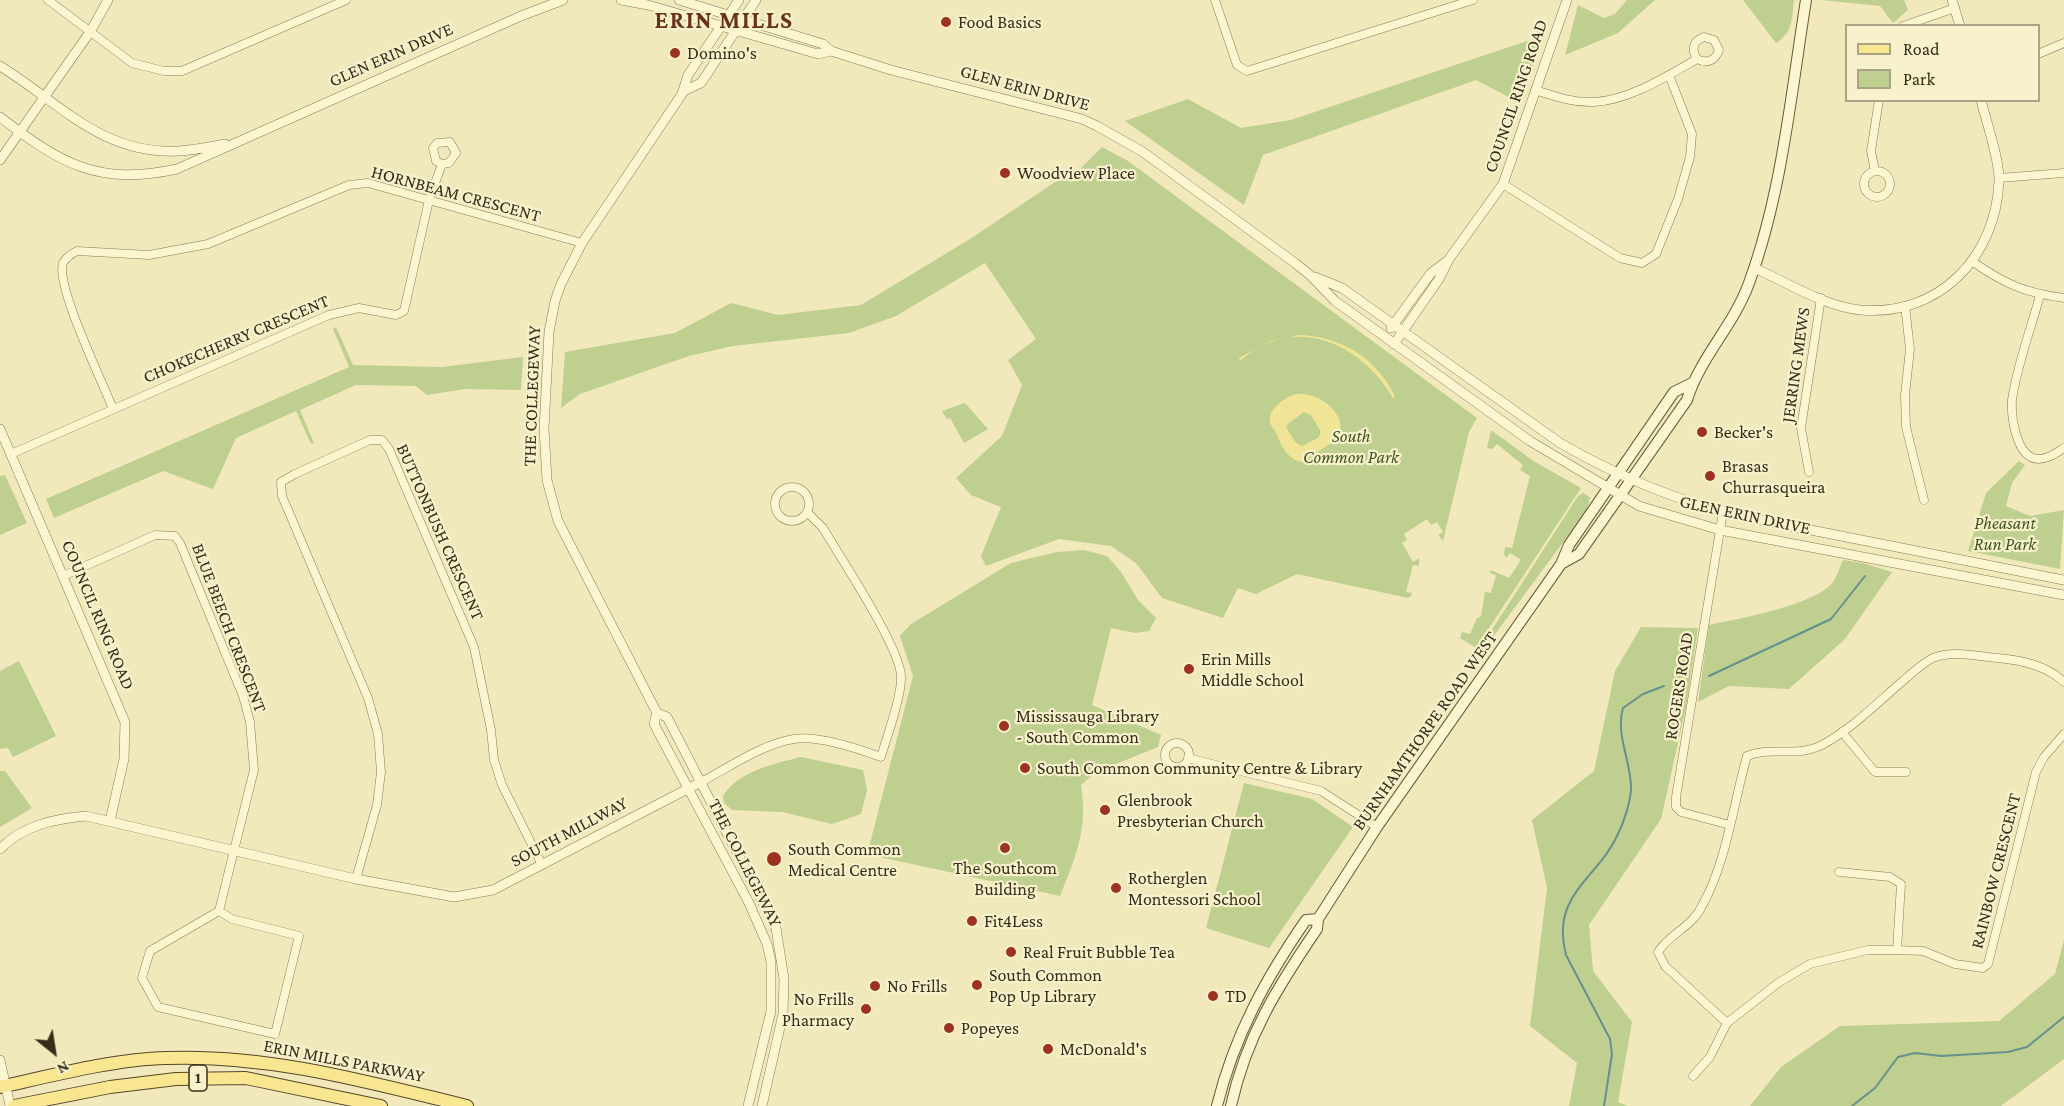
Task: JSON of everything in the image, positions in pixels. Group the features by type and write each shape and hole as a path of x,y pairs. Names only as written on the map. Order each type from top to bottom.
{"main road":[{"name":"BURNHAMTHORPE ROAD WEST","path":"1562,564 1579,554 1687,400 1692,383 1735,313 1754,268 1774,193 1806,6"},
{"name":"BURNHAMTHORPE ROAD WEST","path":"1231,1106 1244,1059 1257,1026 1273,994 1317,929 1318,919 1377,827 1562,564 1569,545 1674,392 1692,383"},
{"name":"BURNHAMTHORPE ROAD WEST","path":"1217,1106 1237,1040 1262,988 1306,920 1318,919"},
{"name":"ERIN MILLS PARKWAY","path":"3,1086 164,1058 225,1058 284,1064 467,1106"},
{"name":"ERIN MILLS PARKWAY","path":"14,1106 110,1087 176,1079 246,1078 381,1106"}],"street":[{"path":"48,0 132,63 165,71 182,71 346,0"},
{"path":"0,160 90,32 108,0"},
{"name":"GLEN ERIN DRIVE","path":"0,117 59,159 80,168 130,176 177,169 528,12 562,0"},
{"name":"GLEN ERIN DRIVE","path":"621,0 648,5 720,28 818,54 831,51"},
{"name":"GLEN ERIN DRIVE","path":"679,0 744,18 823,44 831,51 905,74 1082,119 1120,136 1310,275 1335,301 1384,337 1530,441 1639,506 1720,530 2064,595"},
{"name":"THE COLLEGEWAY","path":"739,0 688,75 684,91 582,243 561,284 551,318 544,429 547,480 566,540 657,713 667,717 776,928 782,954 783,1014 762,1106"},
{"name":"THE COLLEGEWAY","path":"684,91 701,83 756,0"},
{"path":"1215,0 1237,64 1247,71 1473,0"},
{"name":"COUNCIL RING ROAD","path":"1394,344 1439,279 1449,259 1503,184 1566,0"},
{"path":"1908,24 1953,4 1959,24"},
{"path":"2040,53 2064,43"},
{"path":"1535,90 1568,100 1595,102 1628,93 1669,75 1697,59"},
{"name":"GLEN ERIN DRIVE","path":"0,66 100,135 144,149 179,151 233,143"},
{"path":"1503,184 1620,258 1642,263 1649,259 1656,254 1678,199 1689,157 1692,134 1669,75"},
{"path":"1875,171 1871,151 1879,102"},
{"path":"1754,268 1821,298 1857,310 1882,311 1905,306 1941,291 1973,262 1994,214 1999,178 1981,102"},
{"name":"CHOKECHERRY CRESCENT","path":"11,453 342,310 359,308 396,315 404,311 429,200 442,164"},
{"path":"1999,178 2064,173"},
{"name":"HORNBEAM CRESCENT","path":"113,409 64,290 62,265 68,256 77,251 149,255 208,244 349,185 368,183 582,243"},
{"name":"COUNCIL RING ROAD","path":"1384,337 1431,273 1449,259"},
{"path":"1973,262 2004,283 2040,295 2064,298"},
{"name":"GLEN ERIN DRIVE","path":"1310,275 1342,288 1541,430 1618,474 1673,497 1723,512 2064,580"},
{"path":"2040,295 2014,393 2012,412 2019,441 2028,455 2037,459 2048,457 2064,448"},
{"name":"JERRING MEWS","path":"1809,472 1801,428 1821,298"},
{"path":"1905,306 1910,349 1905,395 1906,427 1924,500"},
{"name":"COUNCIL RING ROAD","path":"0,429 125,722 124,759 110,821"},
{"name":"BUTTONBUSH CRESCENT","path":"356,879 377,805 381,772 378,734 368,698 282,496 281,482 370,440 382,440 388,449 474,647 491,730 494,760 502,785 542,865"},
{"path":"784,488 799,488 809,501 807,512 800,519 784,519 775,506 777,496 784,488"},
{"name":"SOUTH MILLWAY","path":"0,849 44,822 86,816 356,879 454,897 493,890 777,744 797,738 825,742 881,757 898,693 900,670 890,644 828,536 807,512"},
{"name":"ROGERS ROAD","path":"1723,512 1676,807 1681,812 1730,825"},
{"name":"BLUE BEECH CRESCENT","path":"63,576 155,535 175,536 180,543 243,696 250,722 254,770 234,849"},
{"path":"1727,1023 1665,966 1658,952 1663,944 1692,922 1702,907 1730,825 1747,756 1757,752 1788,754 1805,752 1842,732 1919,667 1940,656 1966,655 2024,661 2056,675 2064,682"},
{"name":"THE COLLEGEWAY","path":"657,713 654,724 759,923 769,953 771,1011 748,1106"},
{"path":"1842,732 1875,772 1906,772"},
{"name":"RAINBOW CRESCENT","path":"1693,1076 1710,1057 1727,1023 1778,983 1810,964 1868,950 1897,950 1923,951 1955,964 1977,968 1983,968 1988,964 2036,772 2044,757 2064,734"},
{"path":"1188,758 1321,791 1377,827"},
{"path":"219,911 232,919 299,936 275,1034 158,1007 142,978 150,951 219,911 234,849"},
{"path":"1839,872 1890,877 1901,884 1897,950"},
{"path":"0,1060 3,1086 10,1106"}],"green space":[{"path":"1627,0 1655,0 1618,33 1565,55 1578,5 1604,18 1615,14"},
{"path":"1743,0 1794,0 1791,24 1786,35 1776,43"},
{"path":"1821,0 1904,0 1908,10 1893,23 1880,6"},
{"path":"1545,35 1518,102 1476,80 1263,155 1244,205 1125,121 1188,99 1241,128 1291,120"},
{"name":"South Common Park","path":"1102,147 1128,161 1477,418 1469,432 1443,541 1438,535 1443,532 1437,522 1431,525 1427,519 1404,534 1407,540 1402,543 1413,562 1419,558 1419,566 1413,565 1406,592 1412,593 1411,596 1408,598 1297,574 1256,594 1238,588 1223,618 1162,598 1136,563 1111,546 1059,539 986,566 981,556 1001,507 971,495 956,478 1002,436 1022,385 1008,360 1036,339 985,263 896,316 849,333 733,346 689,356 580,394 561,408 565,352 675,333 731,303 778,315 861,305 970,239 1073,170 1079,170"},
{"path":"336,327 353,365 442,367 523,357 521,390 465,389 427,395 416,386 356,385 300,410 314,443 311,444 296,411 236,438 213,489 163,471 54,518 46,499 349,367 333,329"},
{"path":"965,403 988,429 964,443 950,418 947,419 942,411"},
{"path":"1491,430 1535,462 1581,488 1476,648 1460,638 1462,632 1470,634 1477,618 1481,616 1485,592 1491,593 1496,575 1490,573 1491,570 1509,578 1521,560 1510,553 1506,558 1504,554 1505,547 1512,548 1530,476 1520,470 1523,465 1497,444 1492,449 1487,448"},
{"name":"Pheasant Run Park","path":"2019,461 2025,465 2012,483 2006,506 2030,516 2064,510 2060,569 1968,551 1986,493"},
{"path":"5,475 27,523 0,535 0,476"},
{"path":"1583,493 1590,497 1587,510 1487,645 1484,642 1578,496"},
{"path":"1084,550 1107,556 1121,572 1138,600 1156,618 1149,631 1135,633 1111,628 1092,705 1161,735 1158,747 1096,772 1081,785 1082,829 1076,855 1060,896 875,856 869,847 913,676 900,636 911,624 1011,563 1057,552"},
{"path":"1843,560 1863,563 1892,572 1845,639 1789,689 1729,686 1698,702 1709,625 1775,610 1811,598 1833,582"},
{"path":"1641,627 1698,628 1686,707 1661,819 1589,925 1593,971 1632,1022 1618,1102 1628,1106 1569,1106 1577,1063 1530,1026 1547,888 1532,820 1594,771 1615,671"},
{"path":"19,661 56,736 13,757 8,748 0,749 0,671"},
{"path":"801,757 863,770 867,790 861,814 832,824 782,812 732,810 724,803 723,796 738,780 768,766"},
{"path":"0,771 5,771 32,808 0,827"},
{"path":"1244,783 1312,799 1353,827 1269,948 1206,928"},
{"path":"2064,940 2064,1059 2001,1106 1750,1106 1781,1067 1840,1026 1999,1021 2055,974"}],"sand":[{"path":"1300,335 1330,340 1344,345 1368,361 1378,371 1395,396 1393,398 1379,378 1363,362 1344,349 1324,340 1303,337 1283,339"},
{"path":"1282,339 1261,347 1240,361 1239,358 1271,341"},
{"path":"1305,394 1322,401 1330,406 1340,421 1341,430 1338,439 1301,462 1286,452 1270,419 1273,409 1292,396","holes":["1304,412 1311,415 1321,432 1318,438 1302,446 1296,443 1286,427"]}],"waterway":[{"path":"1709,676 1831,619 1865,576"},
{"path":"1604,1106 1612,1054 1610,1039 1566,955 1563,934 1565,917 1578,888 1609,850 1628,806 1631,780 1622,739 1623,708 1643,694 1664,686"},
{"path":"1852,1106 1875,1088 1898,1057 1915,1053 1941,1056 2008,1052 2027,1047 2064,1017"}],"place":[{"name":"Food Basics","path":"946,22"},
{"name":"Domino's","path":"675,53"},
{"name":"Woodview Place","path":"1005,173"},
{"name":"Becker's","path":"1702,432"},
{"name":"Brasas Churrasqueira","path":"1710,476"},
{"name":"Erin Mills Middle School","path":"1189,669"},
{"name":"Mississauga Library - South Common","path":"1004,726"},
{"name":"South Common Community Centre & Library","path":"1025,768"},
{"name":"Glenbrook Presbyterian Church","path":"1105,810"},
{"name":"The Southcom Building","path":"1005,848"},
{"name":"South Common Medical Centre","path":"774,859"},
{"name":"Rotherglen Montessori School","path":"1116,888"},
{"name":"Fit4Less","path":"972,921"},
{"name":"Real Fruit Bubble Tea","path":"1011,952"},
{"name":"South Common Pop Up Library","path":"977,985"},
{"name":"No Frills","path":"875,986"},
{"name":"TD","path":"1213,996"},
{"name":"No Frills Pharmacy","path":"866,1009"},
{"name":"Popeyes","path":"949,1028"},
{"name":"McDonald's","path":"1048,1049"}],"district":[{"name":"ERIN MILLS","path":"724,21"}]}
